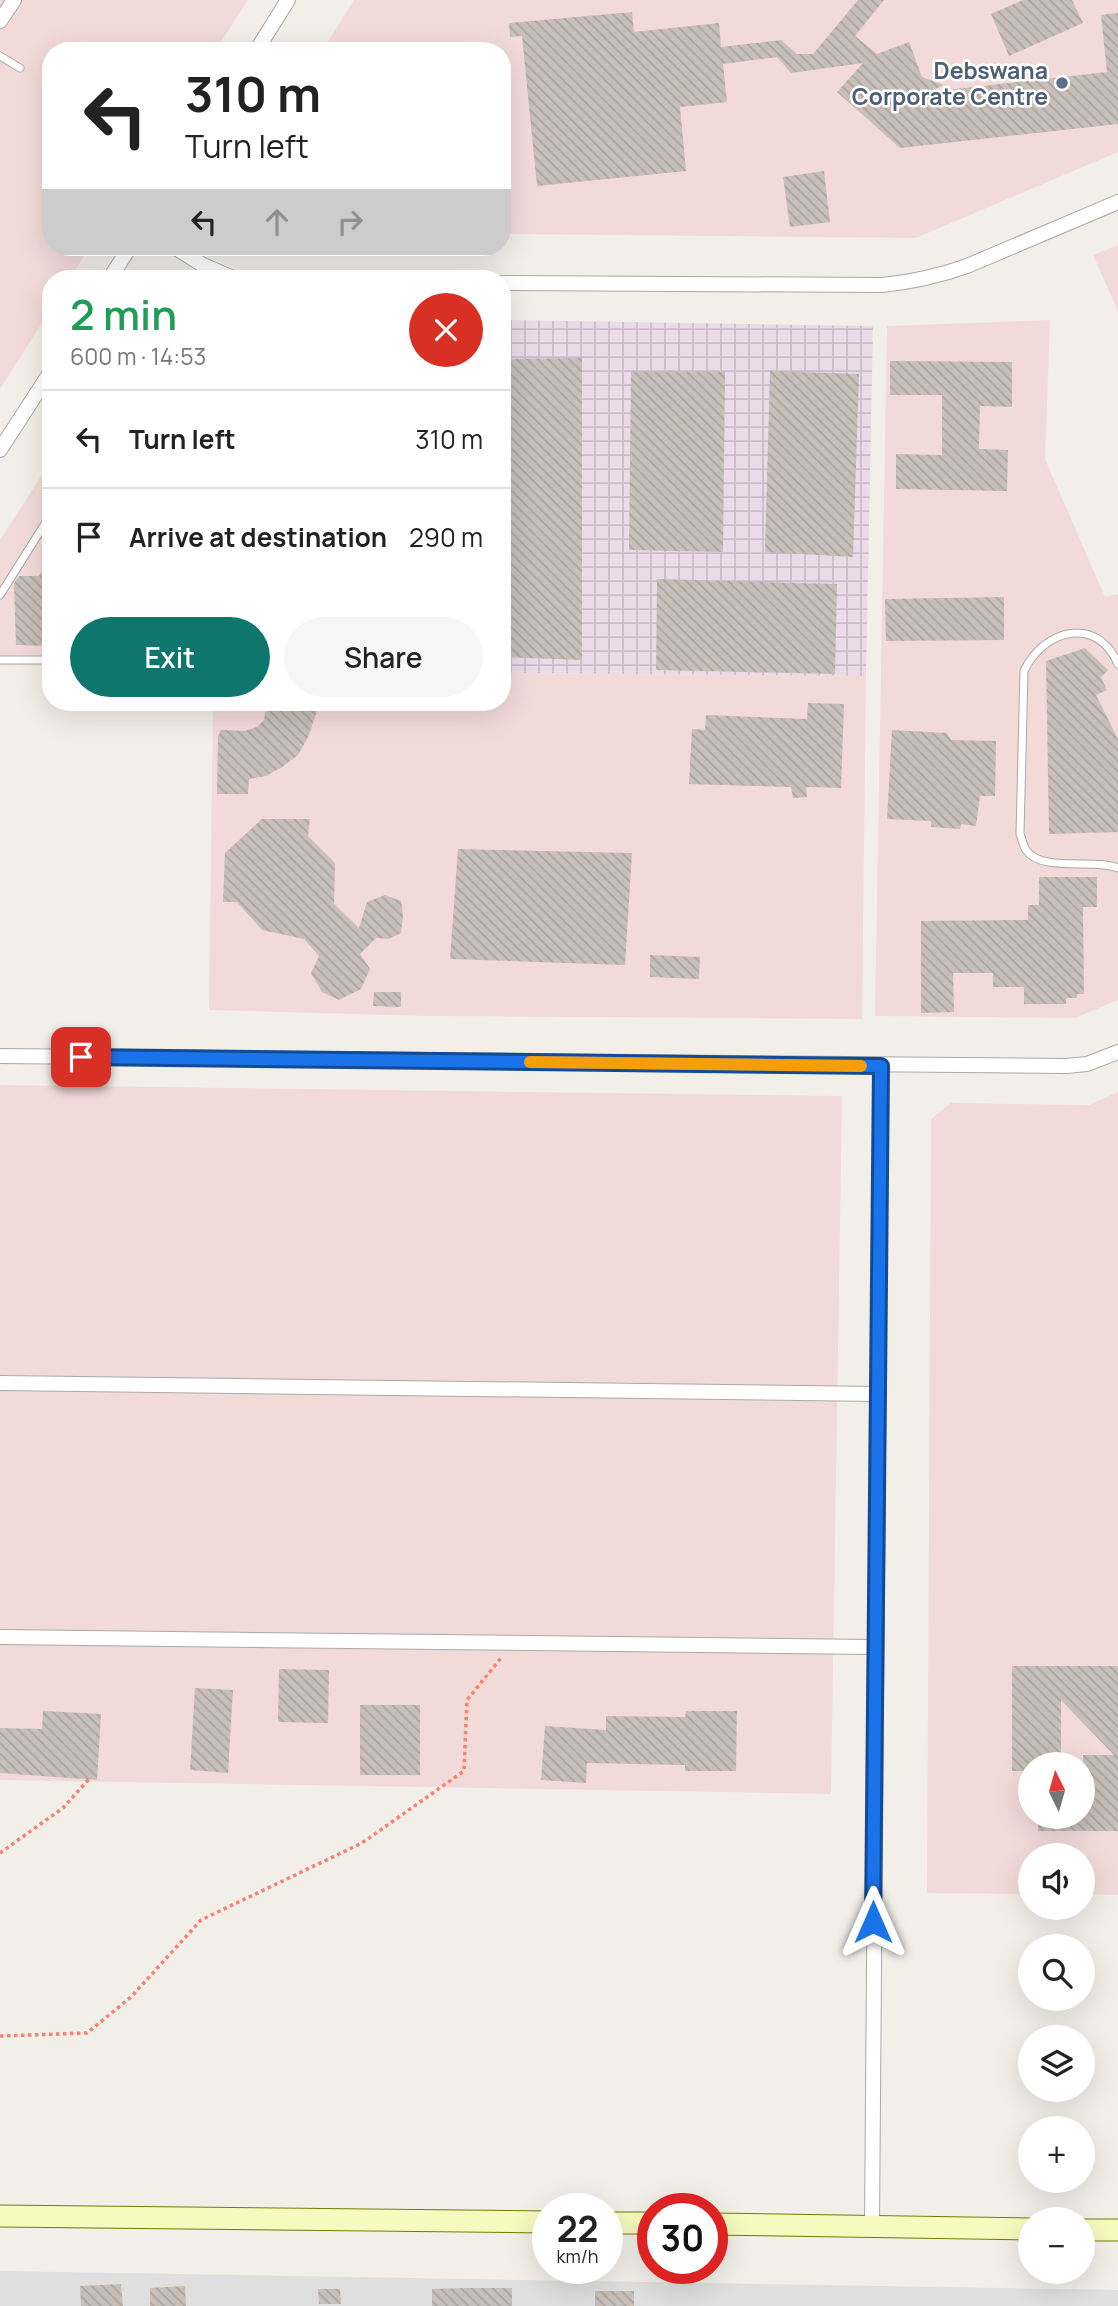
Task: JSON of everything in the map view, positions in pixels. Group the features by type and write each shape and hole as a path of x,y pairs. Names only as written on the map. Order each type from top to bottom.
{"main road":[{"path":"0,2216 532,2222"},
{"path":"728,2224 1018,2229"},
{"path":"1095,2230 1118,2231"}],"street":[{"path":"0,21 15,0"},
{"path":"262,42 288,0"},
{"path":"511,283 902,283 946,274 1118,202"},
{"path":"184,256 200,270"},
{"path":"0,450 42,385"},
{"path":"0,1056 1066,1066 1087,1064 1118,1052"},
{"path":"872,2226 881,1066"},
{"path":"0,1383 879,1394"},
{"path":"0,1637 875,1647"}],"lane":[{"path":"0,56 20,68"},
{"path":"0,595 42,528"},
{"path":"1118,664 1104,642 1079,632 1065,635 1037,649 1029,660 1024,671 1020,834 1026,850 1039,859 1065,864 1106,864 1118,868"},
{"path":"0,660 42,660"}],"path":[{"path":"0,2036 87,2033 131,1997 201,1920 362,1843 464,1771 467,1700 513,1643"},
{"path":"0,1853 63,1808 89,1779"}],"shaded area":[{"path":"0,0 248,0 221,42 42,42 42,256 84,256 75,270 42,270 42,323 0,389"},
{"path":"354,0 1118,0 1118,152 916,238 511,234 511,42 328,42"},
{"path":"1118,245 1118,311 1093,255"},
{"path":"511,320 873,326 866,676 511,673"},
{"path":"1050,320 1045,459 1105,597 1118,594 1118,1000 1075,1018 875,1016 887,326"},
{"path":"42,475 42,666 0,665 0,540"},
{"path":"511,673 866,676 862,1019 426,1016 209,1010 213,711 511,711"},
{"path":"0,1085 842,1096 831,1794 0,1780"},
{"path":"1118,1092 1118,1895 1095,1894 1095,1843 1018,1843 1018,1894 927,1893 931,1119 951,1103 1089,1105"},
{"path":"0,2271 532,2280 532,2284 623,2284 623,2282 637,2282 637,2284 1118,2290 1118,2306 0,2306"}],"building":[{"path":"858,0 884,0 855,36 877,54 909,42 922,77 944,85 929,92 1107,72 1101,15 1118,13 1118,124 900,148 837,92 863,63 791,73 777,57 723,64 727,102 680,107 686,171 537,186 522,36 510,37 509,23 632,12 634,32 719,23 721,47 781,40 797,54 813,54"},
{"path":"1023,0 1072,0 1083,23 1009,56 991,14"},
{"path":"824,171 830,222 790,227 783,177"},
{"path":"582,358 582,660 511,657 511,359"},
{"path":"890,361 1012,362 1012,407 980,406 979,449 1008,450 1007,491 896,489 896,454 942,455 942,395 890,395"},
{"path":"770,371 859,374 853,557 765,552"},
{"path":"631,372 725,372 723,552 629,550"},
{"path":"42,571 42,646 16,645 14,584 19,576 39,576"},
{"path":"657,579 837,584 835,674 656,670"},
{"path":"1004,597 1004,640 886,641 885,599"},
{"path":"1085,648 1108,670 1101,677 1107,690 1096,695 1118,739 1118,832 1049,834 1046,661"},
{"path":"808,703 844,704 841,788 806,787 807,797 793,798 791,787 689,784 692,729 705,730 706,715 807,719"},
{"path":"266,711 317,711 298,755 266,776 249,779 248,794 217,794 218,737 221,730 245,731 257,727 264,720"},
{"path":"892,730 947,733 951,740 996,741 995,796 980,796 976,826 961,824 960,829 931,827 931,821 887,819"},
{"path":"262,819 310,819 308,836 335,863 334,904 359,928 367,902 385,895 401,901 401,933 388,939 376,938 360,954 370,969 361,989 339,1000 322,992 311,973 319,956 304,939 262,930 237,902 223,902 225,853"},
{"path":"458,849 632,853 625,965 450,959"},
{"path":"1039,877 1097,877 1097,907 1083,907 1084,994 1077,994 1077,998 1066,998 1066,1004 1024,1004 1024,987 993,987 993,973 953,973 954,1012 921,1013 921,921 1028,920 1028,905 1039,905"},
{"path":"650,955 700,957 699,979 650,977"},
{"path":"374,992 401,992 401,1007 373,1006"},
{"path":"1012,1666 1118,1666 1118,1831 1038,1831 1096,1829 1096,1755 1114,1755 1061,1700 1061,1752 1018,1752 1018,1771 1012,1771"},
{"path":"279,1669 329,1670 328,1723 278,1722"},
{"path":"195,1688 233,1690 228,1773 190,1770"},
{"path":"360,1705 420,1705 420,1775 360,1775"},
{"path":"43,1711 101,1714 97,1780 0,1773 0,1728 42,1729"},
{"path":"686,1711 737,1711 736,1771 685,1771 685,1765 587,1763 586,1783 541,1780 545,1726 606,1730 606,1716 685,1717"},
{"path":"121,2284 123,2306 81,2306 80,2286"},
{"path":"185,2286 186,2306 150,2306 150,2288"},
{"path":"512,2288 512,2306 432,2306 432,2289"},
{"path":"318,2289 340,2289 341,2304 319,2304"},
{"path":"595,2291 634,2291 634,2306 595,2306"}],"slow traffic":[{"path":"530,1062 861,1066"}],"place":[{"name":"Debswana Corporate Centre","path":"1062,83"}],"route":[{"path":"81,1057 881,1066 873,1922"}]}
